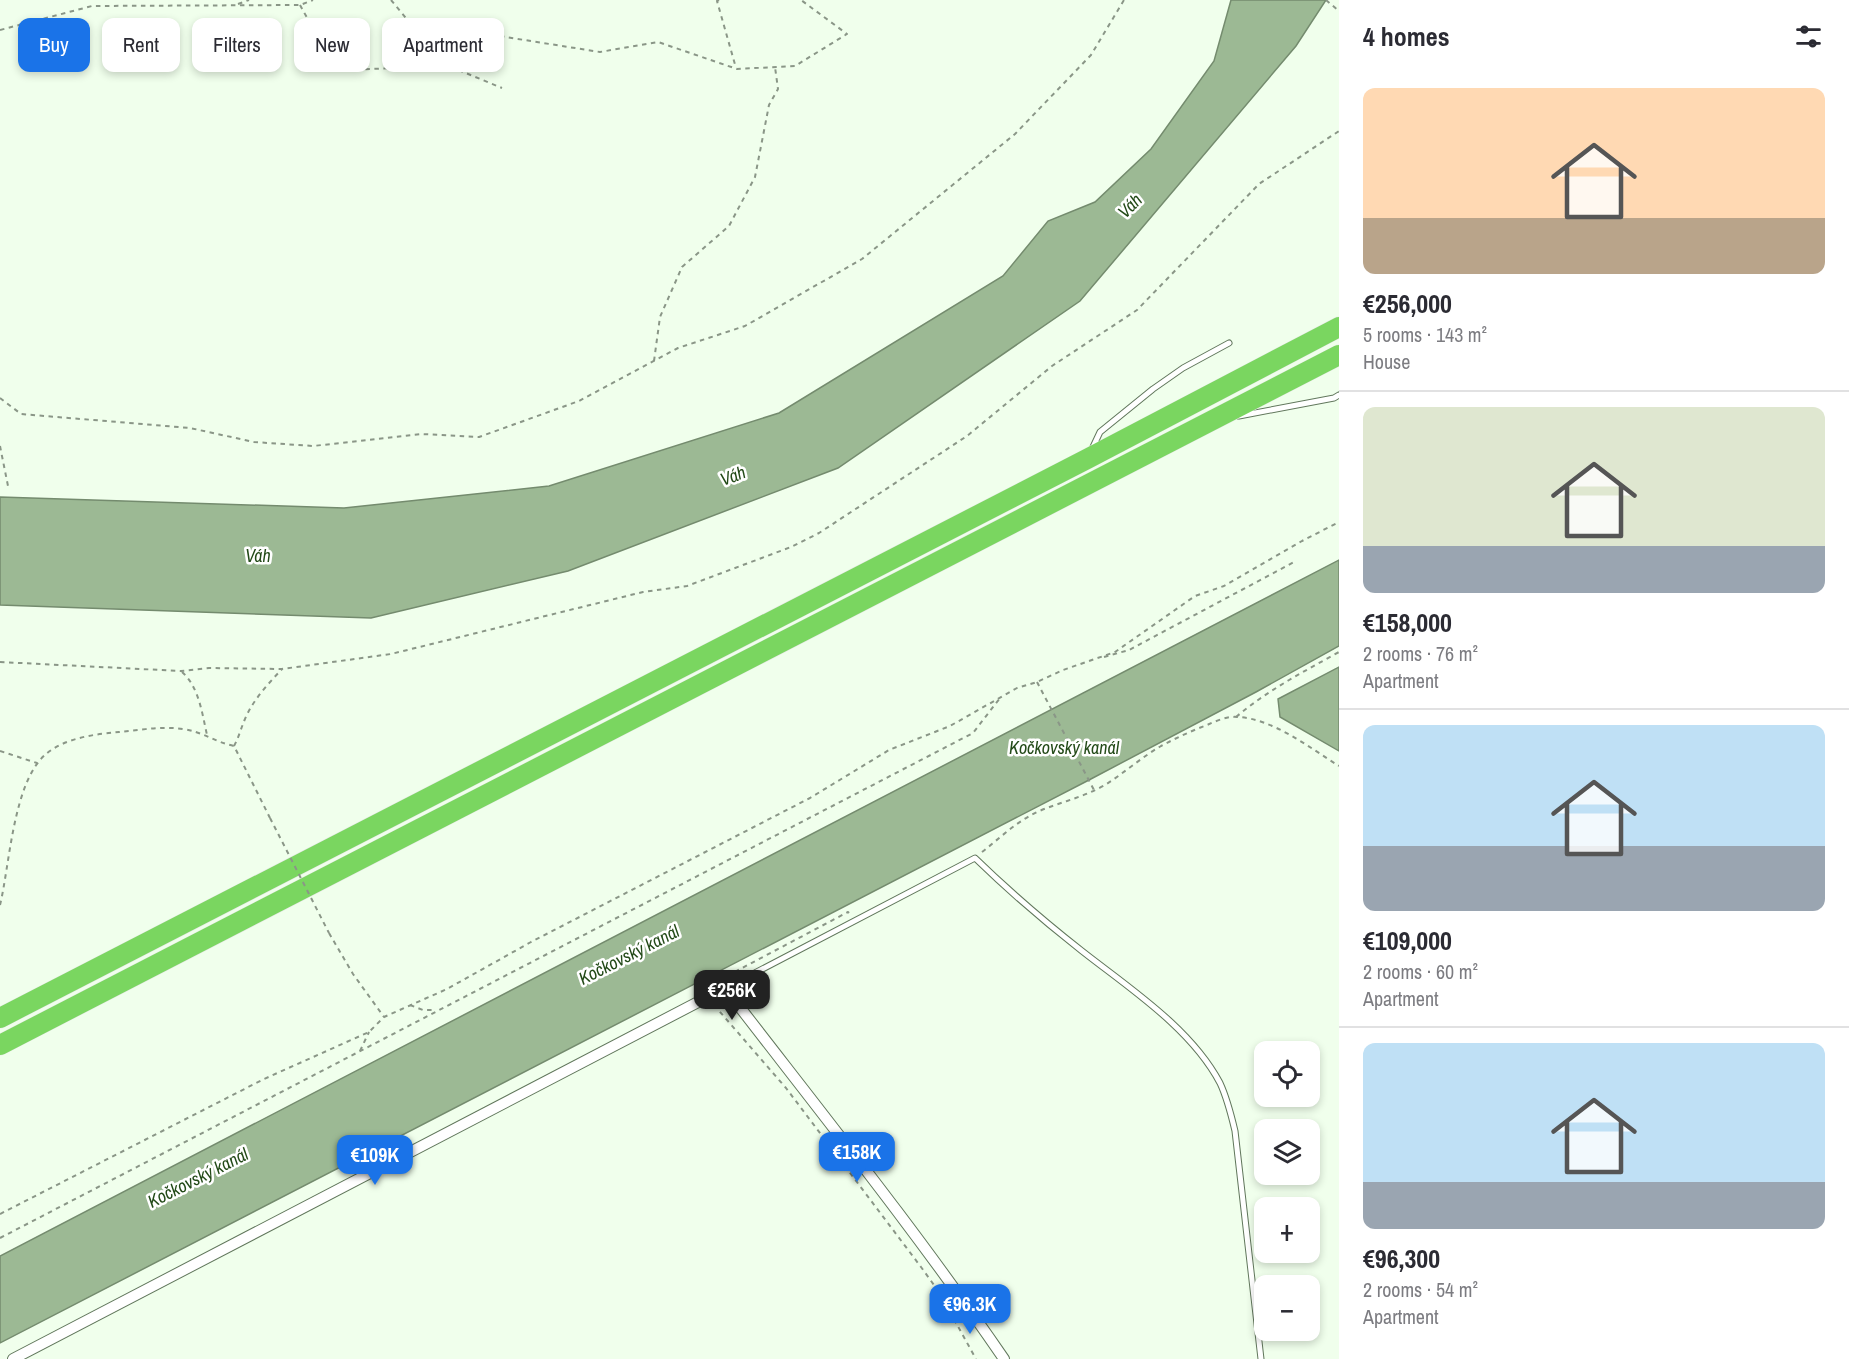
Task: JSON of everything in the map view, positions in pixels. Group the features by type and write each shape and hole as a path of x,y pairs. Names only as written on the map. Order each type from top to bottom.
{"highway":[{"path":"0,1018 1339,327"},
{"path":"0,1045 1339,355"}],"street":[{"path":"12,1359 725,988 973,1314 1004,1359"}],"lane":[{"path":"1087,459 1100,432 1183,368 1229,343"},
{"path":"1216,420 1334,398 1339,395"},
{"path":"725,988 975,858 1037,915 1166,1018 1192,1044 1217,1078 1229,1105 1234,1131 1261,1359"}],"path":[{"path":"236,5 249,0"},
{"path":"0,30 92,6 300,5 313,0"},
{"path":"391,0 406,18"},
{"path":"718,0 736,69"},
{"path":"504,37 600,52 658,42 736,69 795,66 847,34 801,0"},
{"path":"0,398 21,414 190,428 254,442 313,446 421,434 478,437 579,401 678,348 745,326 862,259 1015,134 1091,55 1124,0"},
{"path":"1326,0 1339,11"},
{"path":"300,5 321,43 348,70 382,69"},
{"path":"654,361 660,317 682,267 729,226 755,177 769,105 778,89 776,67"},
{"path":"463,72 502,88"},
{"path":"0,662 181,671 209,668 282,669 391,654 643,592 687,586 791,547 819,532 967,436 1052,366 1137,310 1259,184 1339,131"},
{"path":"0,446 8,486"},
{"path":"1098,659 1115,652 1195,596 1224,586 1339,522"},
{"path":"360,1051 369,1032 384,1017 447,989 531,942 810,798 889,750 950,726 1017,688 1063,670 1129,650 1296,561"},
{"path":"1236,717 1264,693 1339,652"},
{"path":"282,669 252,706 234,746 329,933 352,974 384,1017"},
{"path":"181,671 190,680 199,701 207,735"},
{"path":"1037,682 1094,790"},
{"path":"0,1238 973,733 1001,697"},
{"path":"975,858 1012,827 1032,815 1081,797 1161,746 1215,722 1236,717 1257,721 1281,731 1339,766"},
{"path":"0,905 22,795 37,763 47,753 71,741 110,733 165,729 182,729 207,735 221,743 234,746"},
{"path":"0,751 37,763"},
{"path":"708,997 786,1088 914,1258 939,1292 976,1359"},
{"path":"410,1005 423,1010 436,1010"},
{"path":"0,1214 264,1079 369,1032"}],"water":[{"name":"Váh","path":"1231,0 1326,0 1296,46 1080,301 838,468 568,571 371,618 0,605 0,497 344,508 549,486 779,413 1003,276 1048,221 1095,202 1151,149 1214,61"},
{"name":"Kočkovský kanál","path":"1339,560 1339,646 1089,780 0,1343 0,1256"},
{"path":"1339,667 1339,751 1280,717 1278,699"}]}
